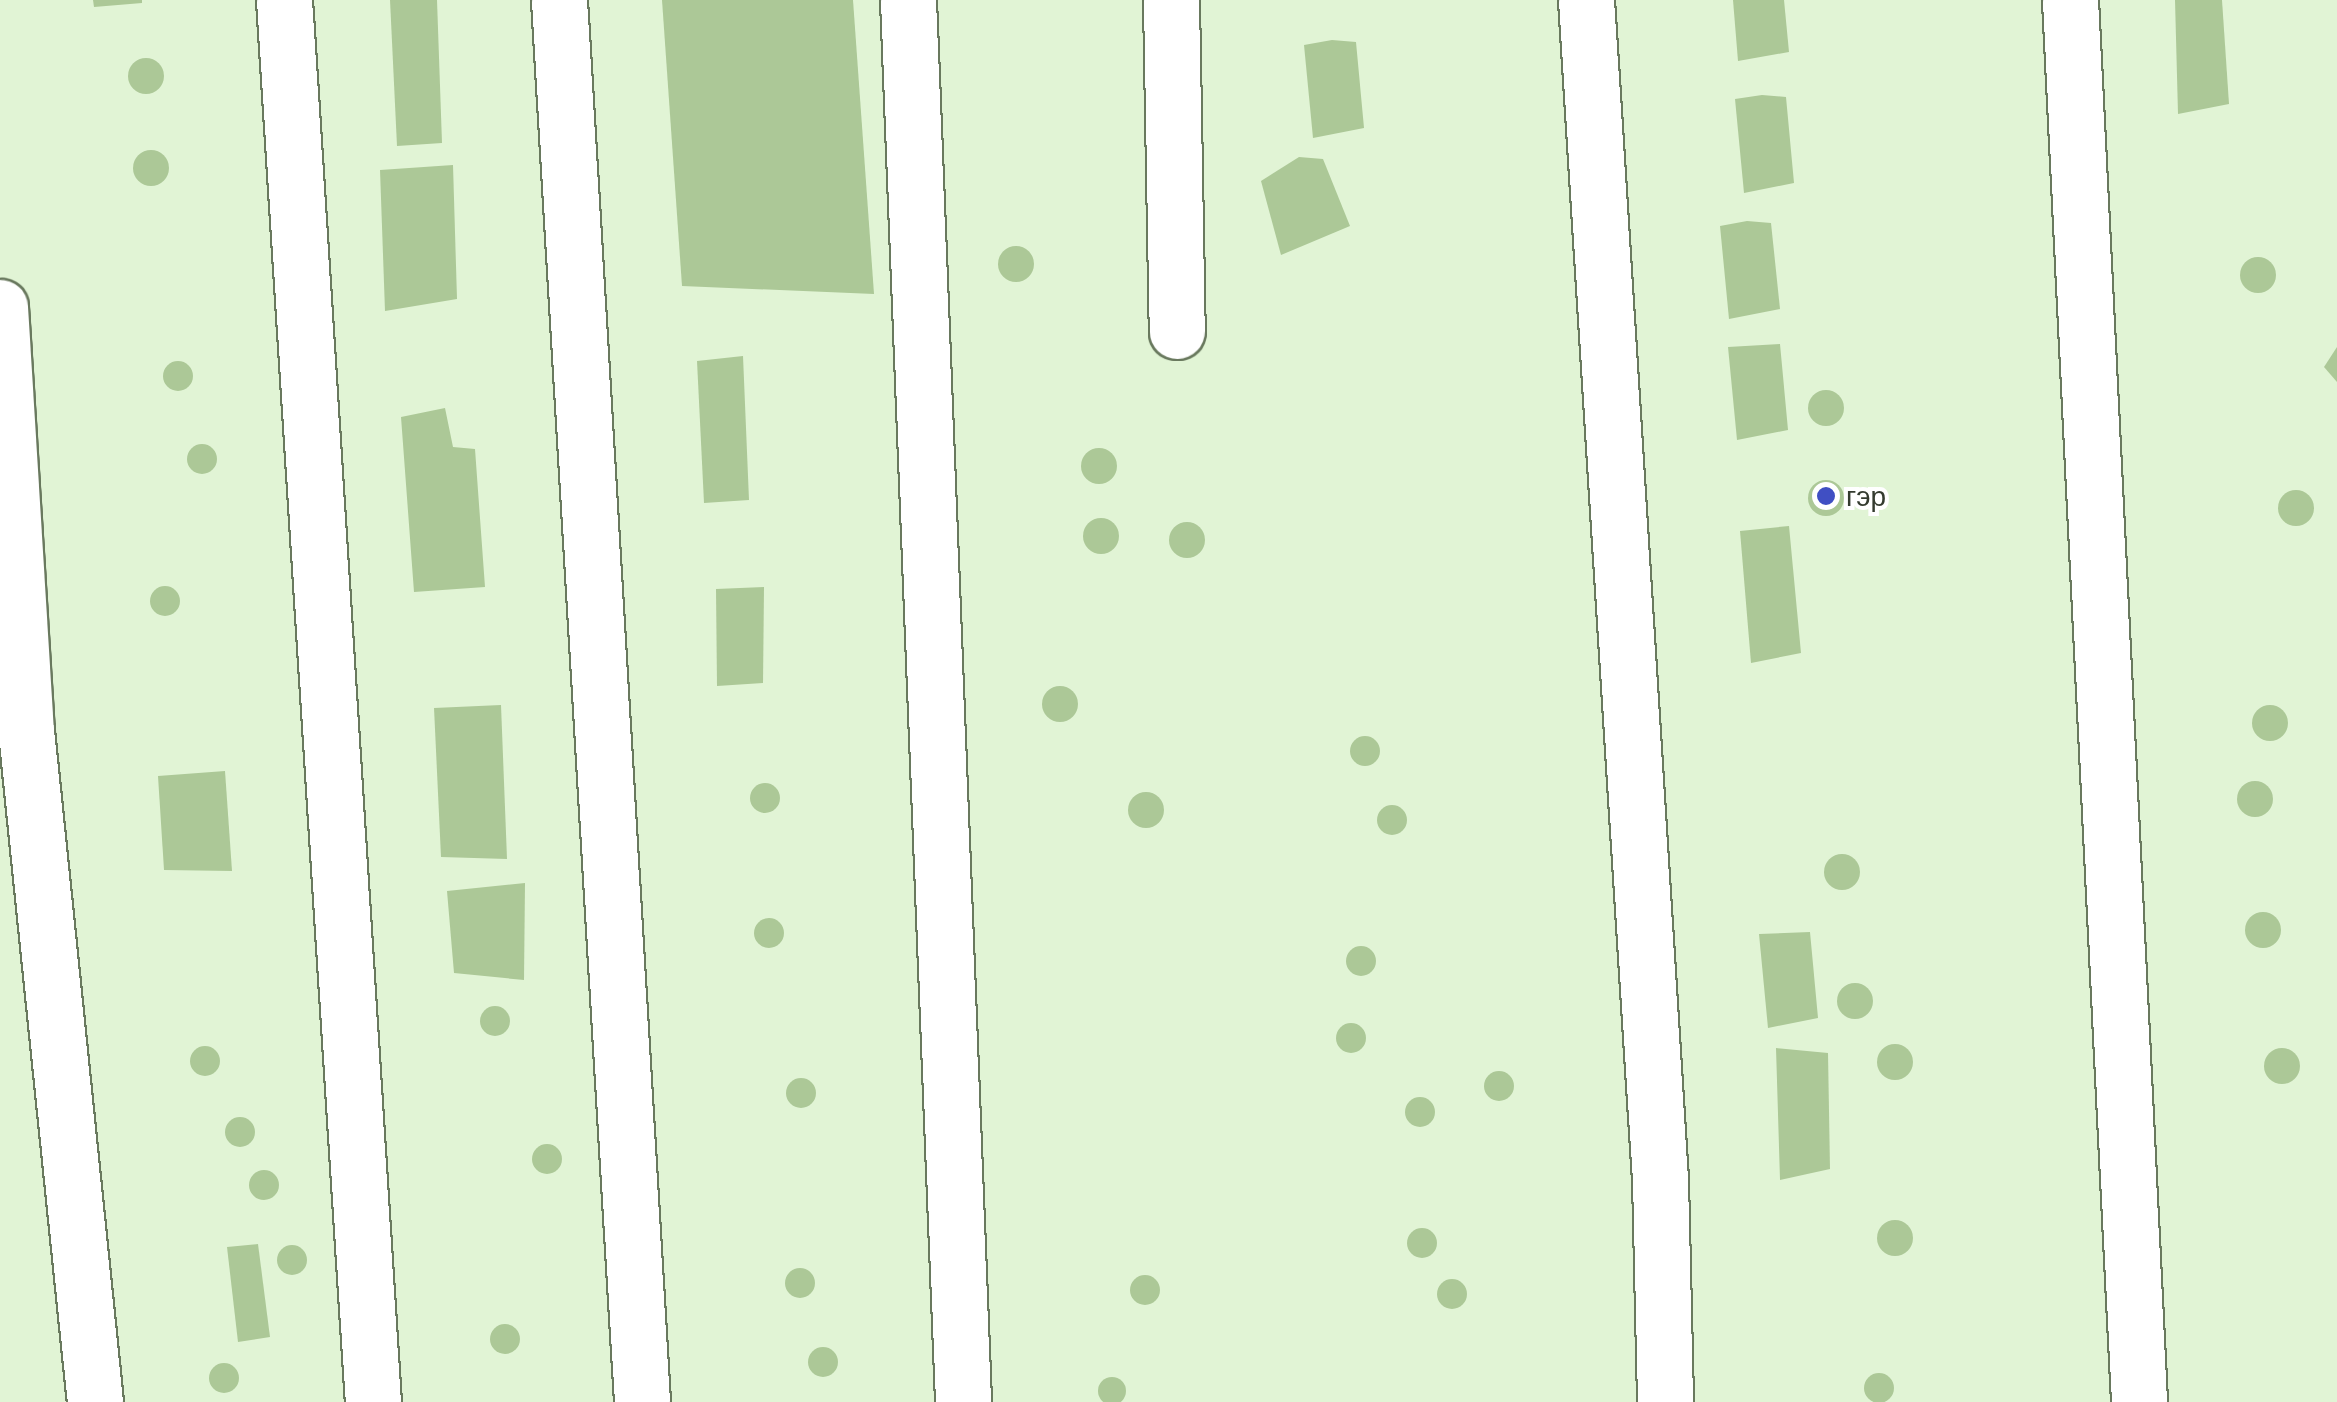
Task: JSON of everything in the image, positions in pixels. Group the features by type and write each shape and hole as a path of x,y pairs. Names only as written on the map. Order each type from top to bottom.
{"street":[{"path":"284,0 372,1402"},
{"path":"559,0 642,1402"},
{"path":"908,0 962,1402"},
{"path":"1172,0 1177,331"},
{"path":"1586,0 1660,1179 1665,1402"},
{"path":"2070,0 2139,1402"},
{"path":"0,307 26,731 95,1402"}],"building":[{"path":"93,0 142,0 142,3 94,7"},
{"path":"390,0 437,0 442,143 397,146"},
{"path":"662,0 853,0 874,294 682,286"},
{"path":"1733,0 1784,0 1789,52 1738,61"},
{"path":"2175,0 2222,0 2229,104 2178,114"},
{"path":"1332,40 1356,42 1364,128 1313,138 1304,45"},
{"path":"146,58 159,63 164,76 159,89 146,94 133,89 128,76 133,63"},
{"path":"1786,97 1794,183 1744,193 1735,99"},
{"path":"151,150 164,155 169,168 164,181 151,186 138,181 133,168 138,155"},
{"path":"1299,157 1323,159 1350,226 1281,255 1261,181"},
{"path":"453,165 457,299 385,311 380,170"},
{"path":"1747,221 1771,223 1780,309 1729,319 1720,226"},
{"path":"1016,246 1029,251 1034,264 1029,277 1016,282 1003,277 998,264 1003,251"},
{"path":"2258,257 2271,262 2276,275 2271,288 2258,293 2245,288 2240,275 2245,262"},
{"path":"1780,344 1788,430 1737,440 1728,347"},
{"path":"2337,347 2337,382 2324,367"},
{"path":"743,356 749,500 704,503 697,361"},
{"path":"178,361 188,366 193,376 188,386 178,391 168,386 163,376 168,366"},
{"name":"гэр","path":"1826,390 1839,395 1844,408 1839,421 1826,426 1813,421 1808,408 1813,395"},
{"path":"445,408 453,447 475,449 485,587 414,592 401,417"},
{"path":"202,444 216,453 217,459 208,473 202,474 188,465 187,459 196,445"},
{"path":"1099,448 1112,453 1117,466 1112,479 1099,484 1086,479 1081,466 1086,453"},
{"name":"гэр","path":"1826,480 1839,485 1844,498 1839,511 1826,516 1813,511 1808,498 1813,485"},
{"path":"2296,490 2309,495 2314,508 2309,521 2296,526 2283,521 2278,508 2283,495"},
{"path":"1101,518 1114,523 1119,536 1114,549 1101,554 1088,549 1083,536 1088,523"},
{"path":"1187,522 1200,527 1205,540 1200,553 1187,558 1174,553 1169,540 1174,527"},
{"path":"1789,526 1801,653 1751,663 1740,531"},
{"path":"165,586 175,591 180,601 175,611 165,616 155,611 150,601 155,591"},
{"path":"764,587 763,683 717,686 716,589"},
{"path":"1060,686 1073,691 1078,704 1073,717 1060,722 1047,717 1042,704 1047,691"},
{"path":"501,705 507,859 441,857 434,708"},
{"path":"2270,705 2283,710 2288,723 2283,736 2270,741 2257,736 2252,723 2257,710"},
{"path":"1365,736 1375,741 1380,751 1375,761 1365,766 1355,761 1350,751 1355,741"},
{"path":"225,771 232,871 164,870 158,776"},
{"path":"2255,781 2268,786 2273,799 2268,812 2255,817 2242,812 2237,799 2242,786"},
{"path":"765,783 775,788 780,798 775,808 765,813 755,808 750,798 755,788"},
{"path":"1146,792 1159,797 1164,810 1159,823 1146,828 1133,823 1128,810 1133,797"},
{"path":"1392,805 1402,810 1407,820 1402,830 1392,835 1382,830 1377,820 1382,810"},
{"path":"1842,854 1855,859 1860,872 1855,885 1842,890 1829,885 1824,872 1829,859"},
{"path":"525,883 524,980 454,973 447,891"},
{"path":"2263,912 2276,917 2281,930 2276,943 2263,948 2250,943 2245,930 2250,917"},
{"path":"769,918 779,923 784,933 779,943 769,948 759,943 754,933 759,923"},
{"path":"1810,932 1818,1018 1768,1028 1759,934"},
{"path":"1361,946 1375,955 1376,961 1367,975 1361,976 1347,967 1346,961 1355,947"},
{"path":"1855,983 1868,988 1873,1001 1868,1014 1855,1019 1842,1014 1837,1001 1842,988"},
{"path":"495,1006 509,1015 510,1021 501,1035 495,1036 481,1027 480,1021 489,1007"},
{"path":"1351,1023 1365,1032 1366,1038 1357,1052 1351,1053 1337,1044 1336,1038 1345,1024"},
{"path":"1895,1044 1908,1049 1913,1062 1908,1075 1895,1080 1882,1075 1877,1062 1882,1049"},
{"path":"205,1046 219,1055 220,1061 211,1075 205,1076 191,1067 190,1061 199,1047"},
{"path":"1776,1048 1828,1053 1830,1169 1780,1180"},
{"path":"2282,1048 2295,1053 2300,1066 2295,1079 2282,1084 2269,1079 2264,1066 2269,1053"},
{"path":"1499,1071 1513,1080 1514,1086 1505,1100 1499,1101 1485,1092 1484,1086 1493,1072"},
{"path":"801,1078 815,1087 816,1093 807,1107 801,1108 787,1099 786,1093 795,1079"},
{"path":"1420,1097 1430,1102 1435,1112 1430,1122 1420,1127 1410,1122 1405,1112 1410,1102"},
{"path":"240,1117 254,1126 255,1132 246,1146 240,1147 226,1138 225,1132 234,1118"},
{"path":"547,1144 561,1153 562,1159 553,1173 547,1174 533,1165 532,1159 541,1145"},
{"path":"264,1170 278,1179 279,1185 270,1199 264,1200 250,1191 249,1185 258,1171"},
{"path":"1895,1220 1908,1225 1913,1238 1908,1251 1895,1256 1882,1251 1877,1238 1882,1225"},
{"path":"1422,1228 1436,1237 1437,1243 1428,1257 1422,1258 1408,1249 1407,1243 1416,1229"},
{"path":"258,1244 270,1337 238,1342 227,1247"},
{"path":"292,1245 306,1254 307,1260 298,1274 292,1275 278,1266 277,1260 286,1246"},
{"path":"800,1268 810,1273 815,1283 810,1293 800,1298 790,1293 785,1283 790,1273"},
{"path":"1145,1275 1159,1284 1160,1290 1151,1304 1145,1305 1131,1296 1130,1290 1139,1276"},
{"path":"1452,1279 1462,1284 1467,1294 1462,1304 1452,1309 1442,1304 1437,1294 1442,1284"},
{"path":"505,1324 519,1333 520,1339 511,1353 505,1354 491,1345 490,1339 499,1325"},
{"path":"823,1347 837,1356 838,1362 829,1376 823,1377 809,1368 808,1362 817,1348"},
{"path":"224,1363 238,1372 239,1378 230,1392 224,1393 210,1384 209,1378 218,1364"},
{"path":"1879,1373 1889,1378 1894,1388 1889,1398 1879,1403 1869,1398 1864,1388 1869,1378"},
{"path":"1112,1377 1122,1381 1126,1391 1122,1401 1112,1405 1102,1401 1098,1391 1102,1381"}],"place":[{"name":"гэр","path":"1826,496"}]}
